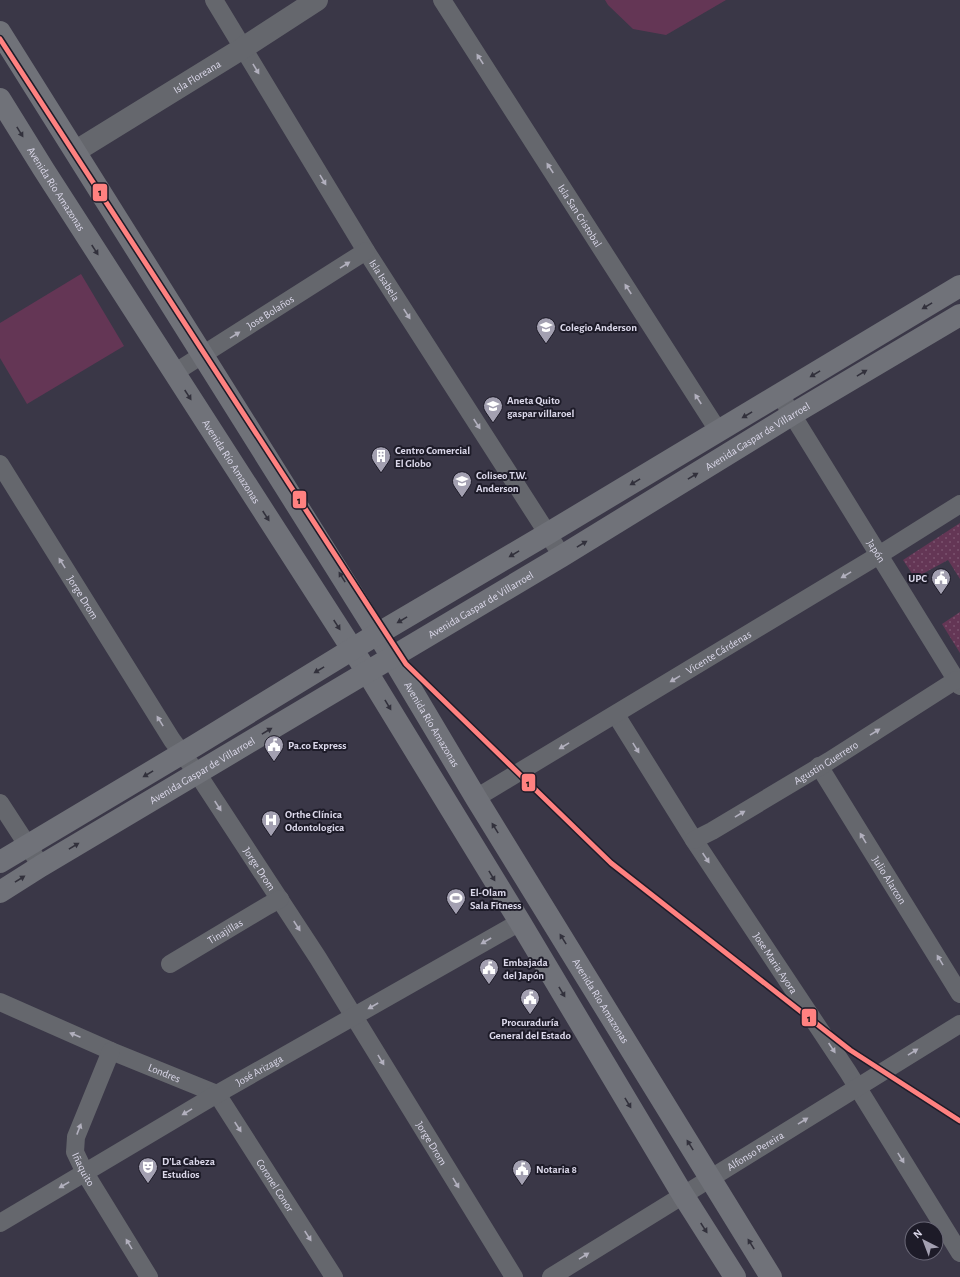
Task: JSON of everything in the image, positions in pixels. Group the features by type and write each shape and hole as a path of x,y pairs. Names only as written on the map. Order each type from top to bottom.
{"main road":[{"name":"Avenida Río Amazonas","path":"0,32 76,151 202,356 378,634 476,798 771,1277"},
{"name":"Avenida Río Amazonas","path":"0,99 174,373 353,649 520,922 683,1195 735,1277"},
{"path":"0,862 378,634 719,432 960,286"},
{"name":"Avenida Gaspar de Villarroel","path":"0,892 41,866 562,556 793,414 960,315"}],"street":[{"name":"Isla Isabela","path":"214,0 366,252 562,556"},
{"name":"Isla Floreana","path":"76,151 243,48 317,0"},
{"name":"Isla San Cristobal","path":"442,0 719,432"},
{"name":"Jose Bolaños","path":"174,373 366,252"},
{"name":"Japón","path":"780,395 958,683"},
{"name":"Jorge Drom","path":"0,464 181,754 197,773 280,899 354,1016 514,1277"},
{"name":"Vicente Cárdenas","path":"476,798 879,555 960,504"},
{"name":"Agustin Guerrero","path":"694,840 712,831 958,683"},
{"name":"Jose Maria Ayora","path":"616,714 694,840 857,1087 960,1253"},
{"name":"Julio Alarcon","path":"819,766 960,994"},
{"path":"0,803 41,866"},
{"name":"Tinajillas","path":"170,964 280,899"},
{"name":"José Arizaga","path":"0,1223 217,1094 520,922"},
{"name":"Londres","path":"0,1002 111,1051 217,1094"},
{"name":"Alfonso Pereira","path":"551,1277 960,1024"},
{"name":"Iñaquito","path":"111,1051 76,1137 75,1152 86,1173 149,1277"},
{"name":"Coronel Conor","path":"217,1094 334,1277"}],"shaded area":[{"path":"605,0 726,0 666,35 633,29 608,5"},
{"path":"81,274 124,346 27,404 0,358 0,323"},
{"path":"960,523 960,579 948,560 915,578 903,560"},
{"path":"960,612 960,653 942,624"}],"transit line":[{"name":"1","path":"0,39 406,664 611,863 850,1050 960,1121"}],"place":[{"name":"Colegio Anderson","path":"546,344"},
{"name":"Aneta Quito gaspar villaroel","path":"493,423"},
{"name":"Centro Comercial El Globo","path":"381,473"},
{"name":"Coliseo T.W. Anderson","path":"462,498"},
{"name":"UPC","path":"941,595"},
{"name":"Pa.co Express","path":"274,762"},
{"name":"Orthe Clínica Odontologica","path":"271,837"},
{"name":"El-Olam Sala Fitness","path":"456,915"},
{"name":"Embajada del Japón","path":"489,985"},
{"name":"Procuraduría General del Estado","path":"530,1015"},
{"name":"D'La Cabeza Estudios","path":"148,1184"},
{"name":"Notaria 8","path":"522,1186"}]}
